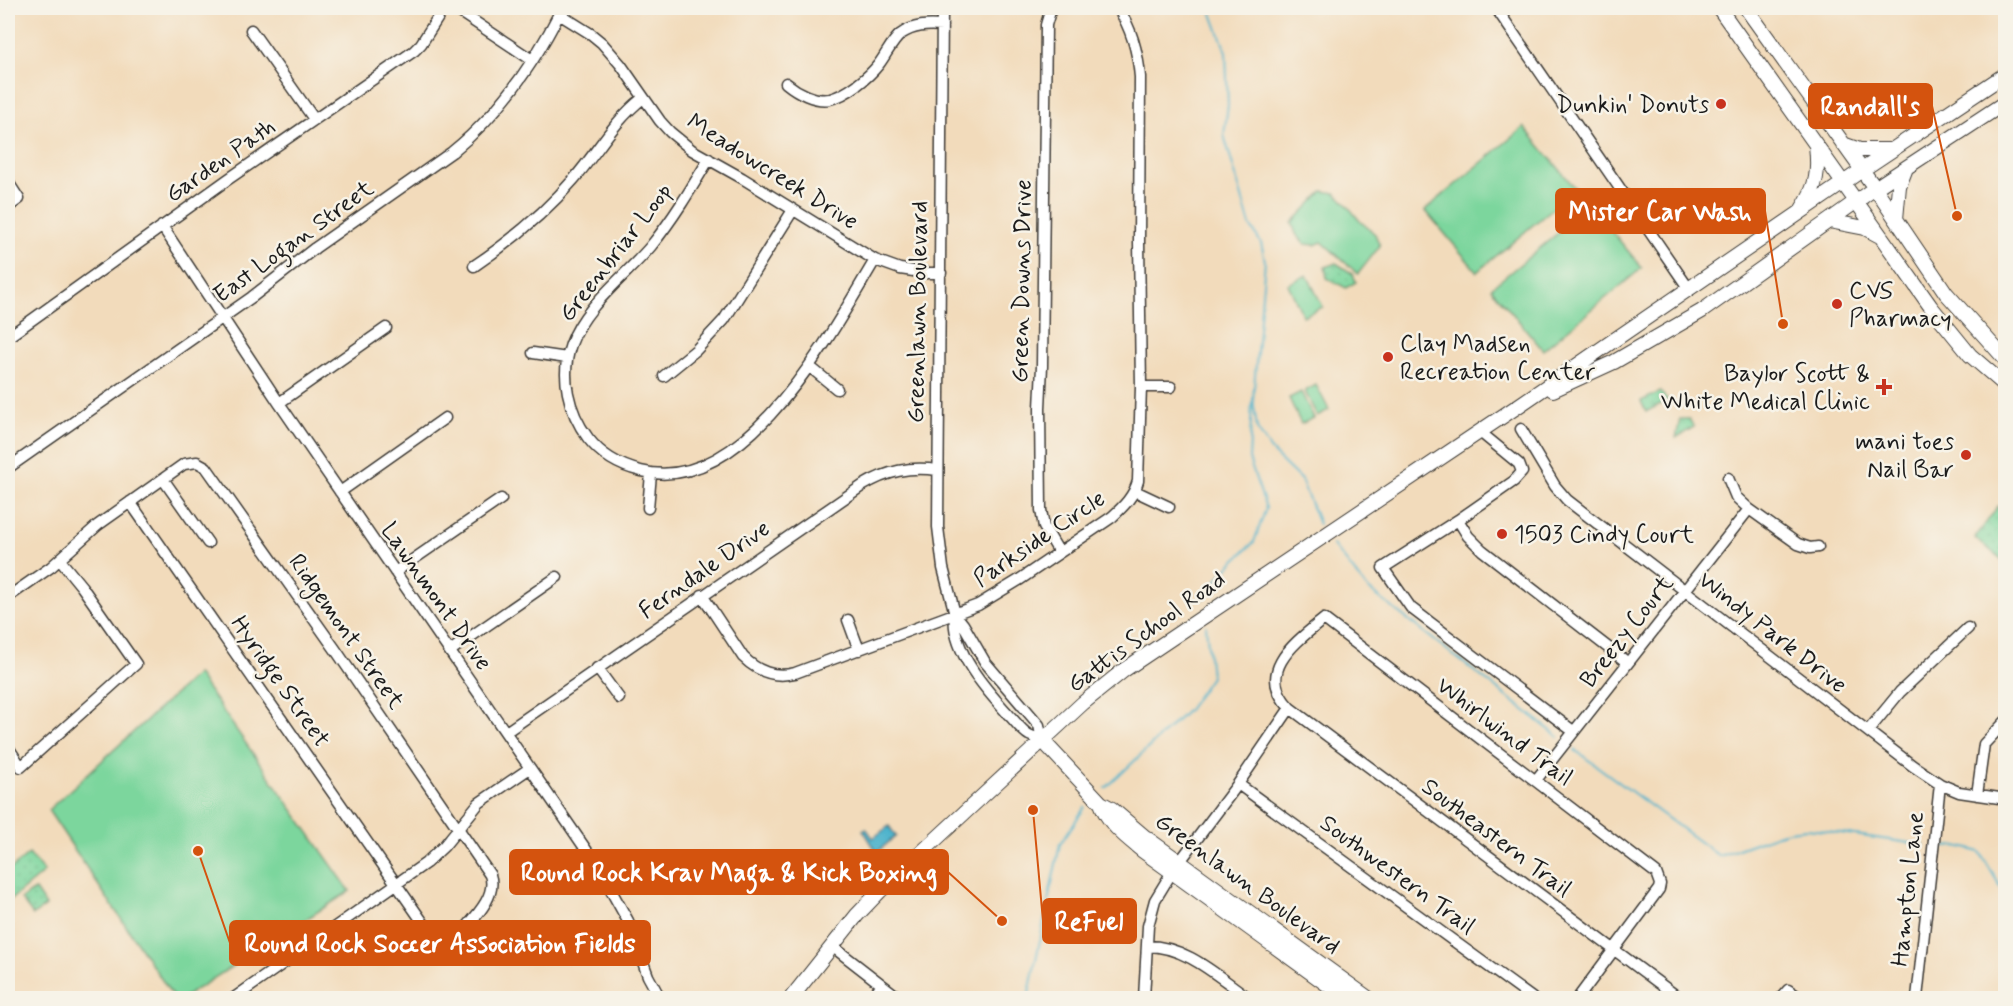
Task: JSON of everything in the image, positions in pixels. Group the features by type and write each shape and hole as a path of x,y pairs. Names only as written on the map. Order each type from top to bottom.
{"main road":[{"path":"1719,8 1944,323 1970,355 2006,386"},
{"path":"1746,8 1875,188 1946,293 2006,360"},
{"name":"Gattis School Road","path":"792,999 832,946 880,891 1042,740 1124,670 1480,432 1891,150 2006,74"},
{"name":"Gattis School Road","path":"1521,404 1614,362 1702,311 1875,188 2006,102"},
{"path":"1798,214 1816,182 1818,166 1816,143"},
{"path":"1843,144 1860,150 1891,150"},
{"path":"1896,219 1899,186 1906,168"},
{"path":"1829,221 1864,228 1881,237"},
{"name":"Greenlawn Boulevard","path":"1042,740 1101,803 1112,808 1176,867 1346,999"},
{"name":"Greenlawn Boulevard","path":"1176,867 1368,999"}],"street":[{"name":"Garden Path","path":"8,337 162,226 414,51 444,8"},
{"path":"454,8 532,60"},
{"name":"Greenlawn Boulevard","path":"942,8 939,548 955,615 958,643 983,685 1028,735 1042,740"},
{"name":"Green Downs Drive","path":"1052,8 1046,26 1040,408 1041,510 1044,527 1059,552"},
{"name":"Parkside Circle","path":"702,595 743,657 769,674 795,673 955,615 989,599 1112,517 1135,491 1138,481 1141,387 1140,77 1139,63 1128,26 1118,8"},
{"path":"1496,8 1689,289"},
{"name":"East Logan Street","path":"8,468 223,318 315,248 468,139 498,109 532,60 560,11"},
{"name":"Meadowcreek Drive","path":"560,11 602,43 670,132 692,150 875,260 913,272 940,273"},
{"path":"786,83 804,94 829,99 857,86 872,73 902,33 921,26 942,26"},
{"path":"251,30 314,119"},
{"path":"474,266 527,227 552,203 576,177 625,112 643,98"},
{"name":"Greenbriar Loop","path":"709,159 652,245 583,320 571,344 567,358 566,380 570,403 576,418 590,440 599,450 617,462 651,474 684,473 703,466 736,445 759,424 810,367 875,260"},
{"path":"8,182 19,199 8,207"},
{"path":"664,376 696,350 724,320 793,210"},
{"name":"Lawnmont Drive","path":"162,226 279,403 612,890 628,921 648,976 660,999"},
{"path":"279,403 386,328"},
{"path":"533,353 567,358"},
{"path":"810,367 837,389"},
{"path":"1141,387 1171,387"},
{"path":"340,492 445,418"},
{"name":"Windy Park Drive","path":"1521,429 1555,486 1567,500 1913,766 1940,784 1959,792 2006,799"},
{"path":"1480,432 1519,464 1522,472 1514,481 1458,520 1383,568 1411,608 1573,731"},
{"name":"Ridgemont Street","path":"163,479 190,462 197,462 211,471 490,875 492,887 480,910 459,936 448,941 436,938 396,885"},
{"name":"Ferndale Drive","path":"506,732 873,479 898,470 918,468 938,470"},
{"path":"648,508 651,474"},
{"path":"1728,478 1736,496 1749,509 1798,544 1810,548 1818,547"},
{"path":"8,597 60,560 90,531 163,479 208,543"},
{"path":"1135,491 1169,507"},
{"path":"395,572 501,498"},
{"name":"Hyridge Street","path":"130,502 396,885"},
{"name":"Breezy Court","path":"1536,780 1749,509"},
{"path":"1458,520 1468,536 1482,550 1628,663"},
{"path":"8,747 21,767 136,664 82,587 60,560"},
{"path":"450,651 557,577"},
{"name":"Greenlawn Boulevard","path":"955,615 963,624 985,662 1039,725 1042,740"},
{"name":"Whirlwind Trail","path":"1290,708 1284,702 1276,686 1277,671 1291,647 1324,619 1656,873 1659,878 1659,889 1614,950"},
{"path":"848,620 859,650"},
{"path":"1868,731 1900,692 1968,628"},
{"path":"597,668 619,698"},
{"path":"1144,999 1148,926 1155,900 1176,867 1238,784 1290,708"},
{"name":"Southeastern Trail","path":"1290,708 1675,997"},
{"path":"1977,795 1984,744 2006,721"},
{"path":"234,999 436,855 479,803 530,768"},
{"name":"Southwestern Trail","path":"1238,784 1532,999"},
{"name":"Hampton Lane","path":"1917,999 1940,784"},
{"path":"832,946 899,999"},
{"path":"1147,946 1177,950 1249,999"},
{"path":"1578,999 1614,950"},
{"path":"872,999 882,985"},
{"path":"1781,999 1788,990 1800,999"}],"green space":[{"path":"1524,127 1576,189 1477,272 1425,210"},
{"path":"1323,191 1335,193 1375,234 1380,246 1358,274 1322,242 1315,245 1305,244 1296,234 1292,223"},
{"path":"1591,206 1642,268 1543,350 1491,288"},
{"path":"1336,263 1353,274 1356,282 1346,288 1327,278 1325,267"},
{"path":"1307,275 1323,307 1303,316 1288,284"},
{"path":"1316,385 1329,410 1317,416 1305,391"},
{"path":"1301,392 1314,418 1301,424 1289,398"},
{"path":"1660,392 1668,400 1646,412 1641,401"},
{"path":"1680,419 1689,419 1694,427 1676,438"},
{"path":"1998,506 2005,512 2005,562 1975,538"},
{"path":"197,674 350,891 183,998 174,998 48,810"},
{"path":"29,854 44,872 8,902 8,871"},
{"path":"35,890 46,906 33,915 21,899"}],"water":[{"path":"889,826 896,836 877,852 863,830 866,828 873,838"}],"waterway":[{"path":"1210,8 1226,52 1228,105 1224,135 1250,225 1261,243 1265,261 1253,399 1257,429 1273,453 1301,480 1319,524"},
{"path":"1203,599 1224,571 1254,542 1266,508 1249,459 1252,402"},
{"path":"1333,545 1367,588 1559,737"},
{"path":"1106,788 1188,710 1211,677 1206,626"},
{"path":"1575,750 1719,856 1788,831 1806,829 1924,845"},
{"path":"1028,998 1060,844 1085,807"},
{"path":"1944,847 1957,846 1980,852 2006,896"}],"place":[{"name":"Dunkin' Donuts","path":"1721,104"},
{"name":"Randall's","path":"1957,216"},
{"name":"CVS Pharmacy","path":"1837,304"},
{"name":"Mister Car Wash","path":"1783,324"},
{"name":"Clay Madsen Recreation Center","path":"1388,357"},
{"name":"Baylor Scott & White Medical Clinic","path":"1884,387"},
{"name":"mani toes Nail Bar","path":"1966,455"},
{"name":"1503 Cindy Court","path":"1502,534"},
{"name":"ReFuel","path":"1033,810"},
{"name":"Round Rock Soccer Association Fields","path":"198,851"},
{"name":"Round Rock Krav Maga & Kick Boxing","path":"1002,921"}]}
